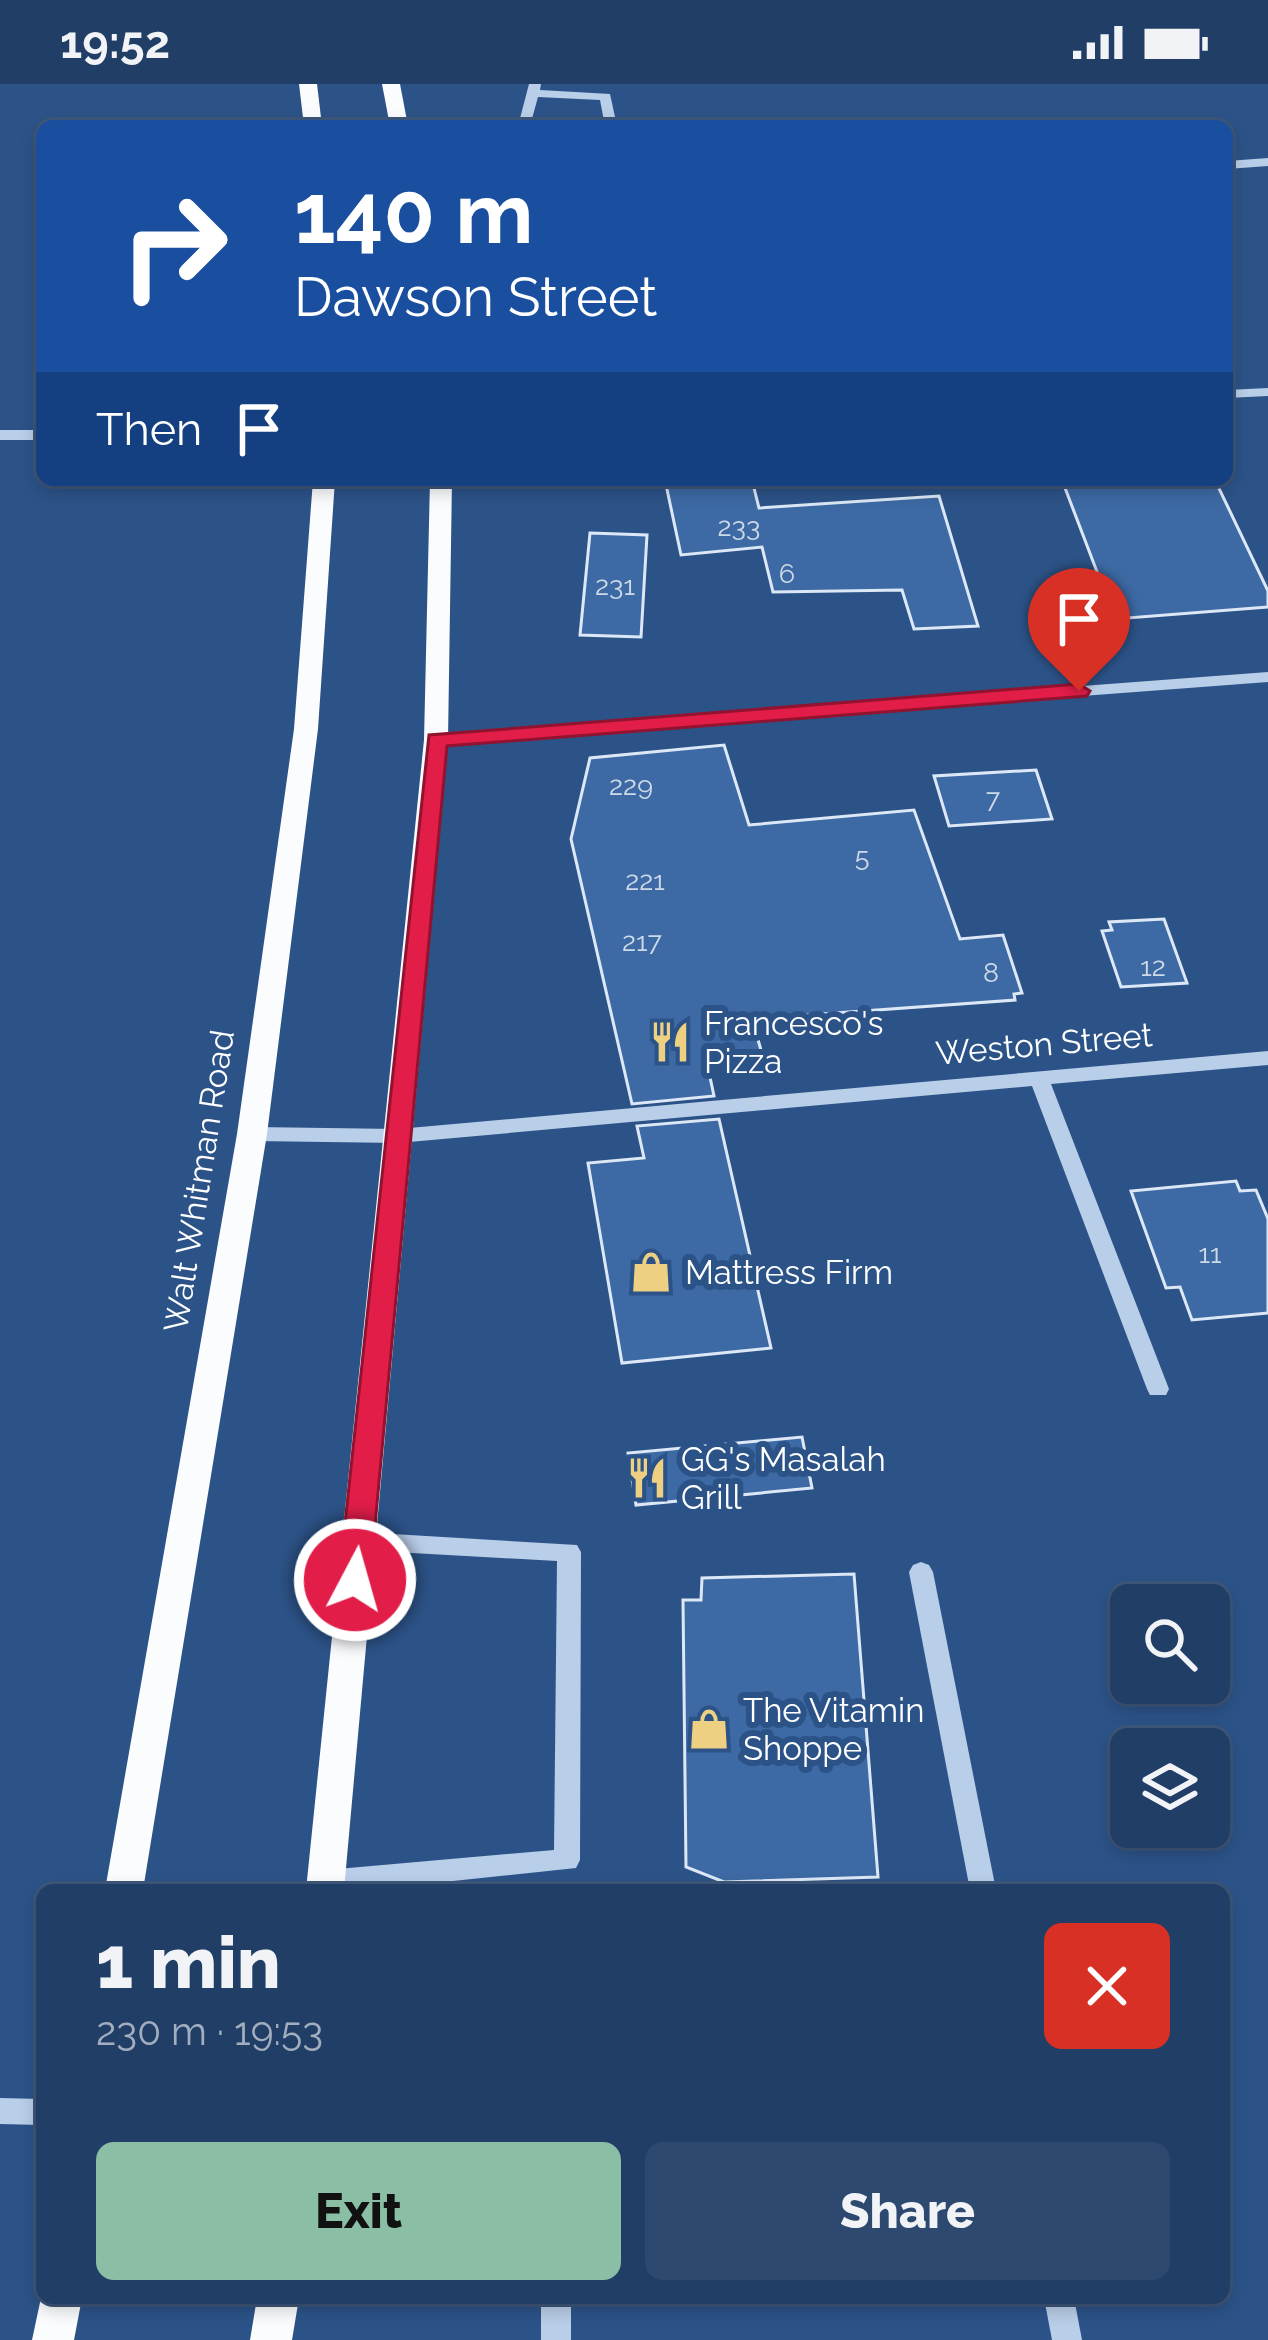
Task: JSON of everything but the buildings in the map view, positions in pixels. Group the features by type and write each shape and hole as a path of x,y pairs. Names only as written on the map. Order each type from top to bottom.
{"main road":[{"path":"308,84 312,120"},
{"path":"391,84 398,120"},
{"name":"Walt Whitman Road","path":"125,1884 252,1134 307,729 324,486"},
{"path":"325,1884 436,740 442,486"},
{"path":"53,2340 60,2304"},
{"path":"272,2340 277,2304"}],"street":[{"path":"526,120 534,88 606,97 609,120"},
{"path":"1233,165 1268,162"},
{"path":"1233,394 1268,392"},
{"path":"0,435 36,435"},
{"path":"436,740 1268,677"},
{"name":"Weston Street","path":"252,1134 398,1136 1268,1058"},
{"path":"1039,1078 1158,1389"},
{"path":"344,1884 567,1860 569,1552 359,1541"},
{"path":"921,1572 982,1884"},
{"path":"0,2111 36,2112"},
{"path":"556,2304 556,2340"},
{"path":"1060,2304 1067,2340"}],"place":[{"name":"Francesco's Pizza","path":"670,1042"},
{"name":"Mattress Firm","path":"651,1272"},
{"name":"GG's Masalah Grill","path":"647,1478"},
{"name":"The Vitamin Shoppe","path":"709,1729"}],"route":[{"path":"355,1580 436,740 1079,691"}]}
